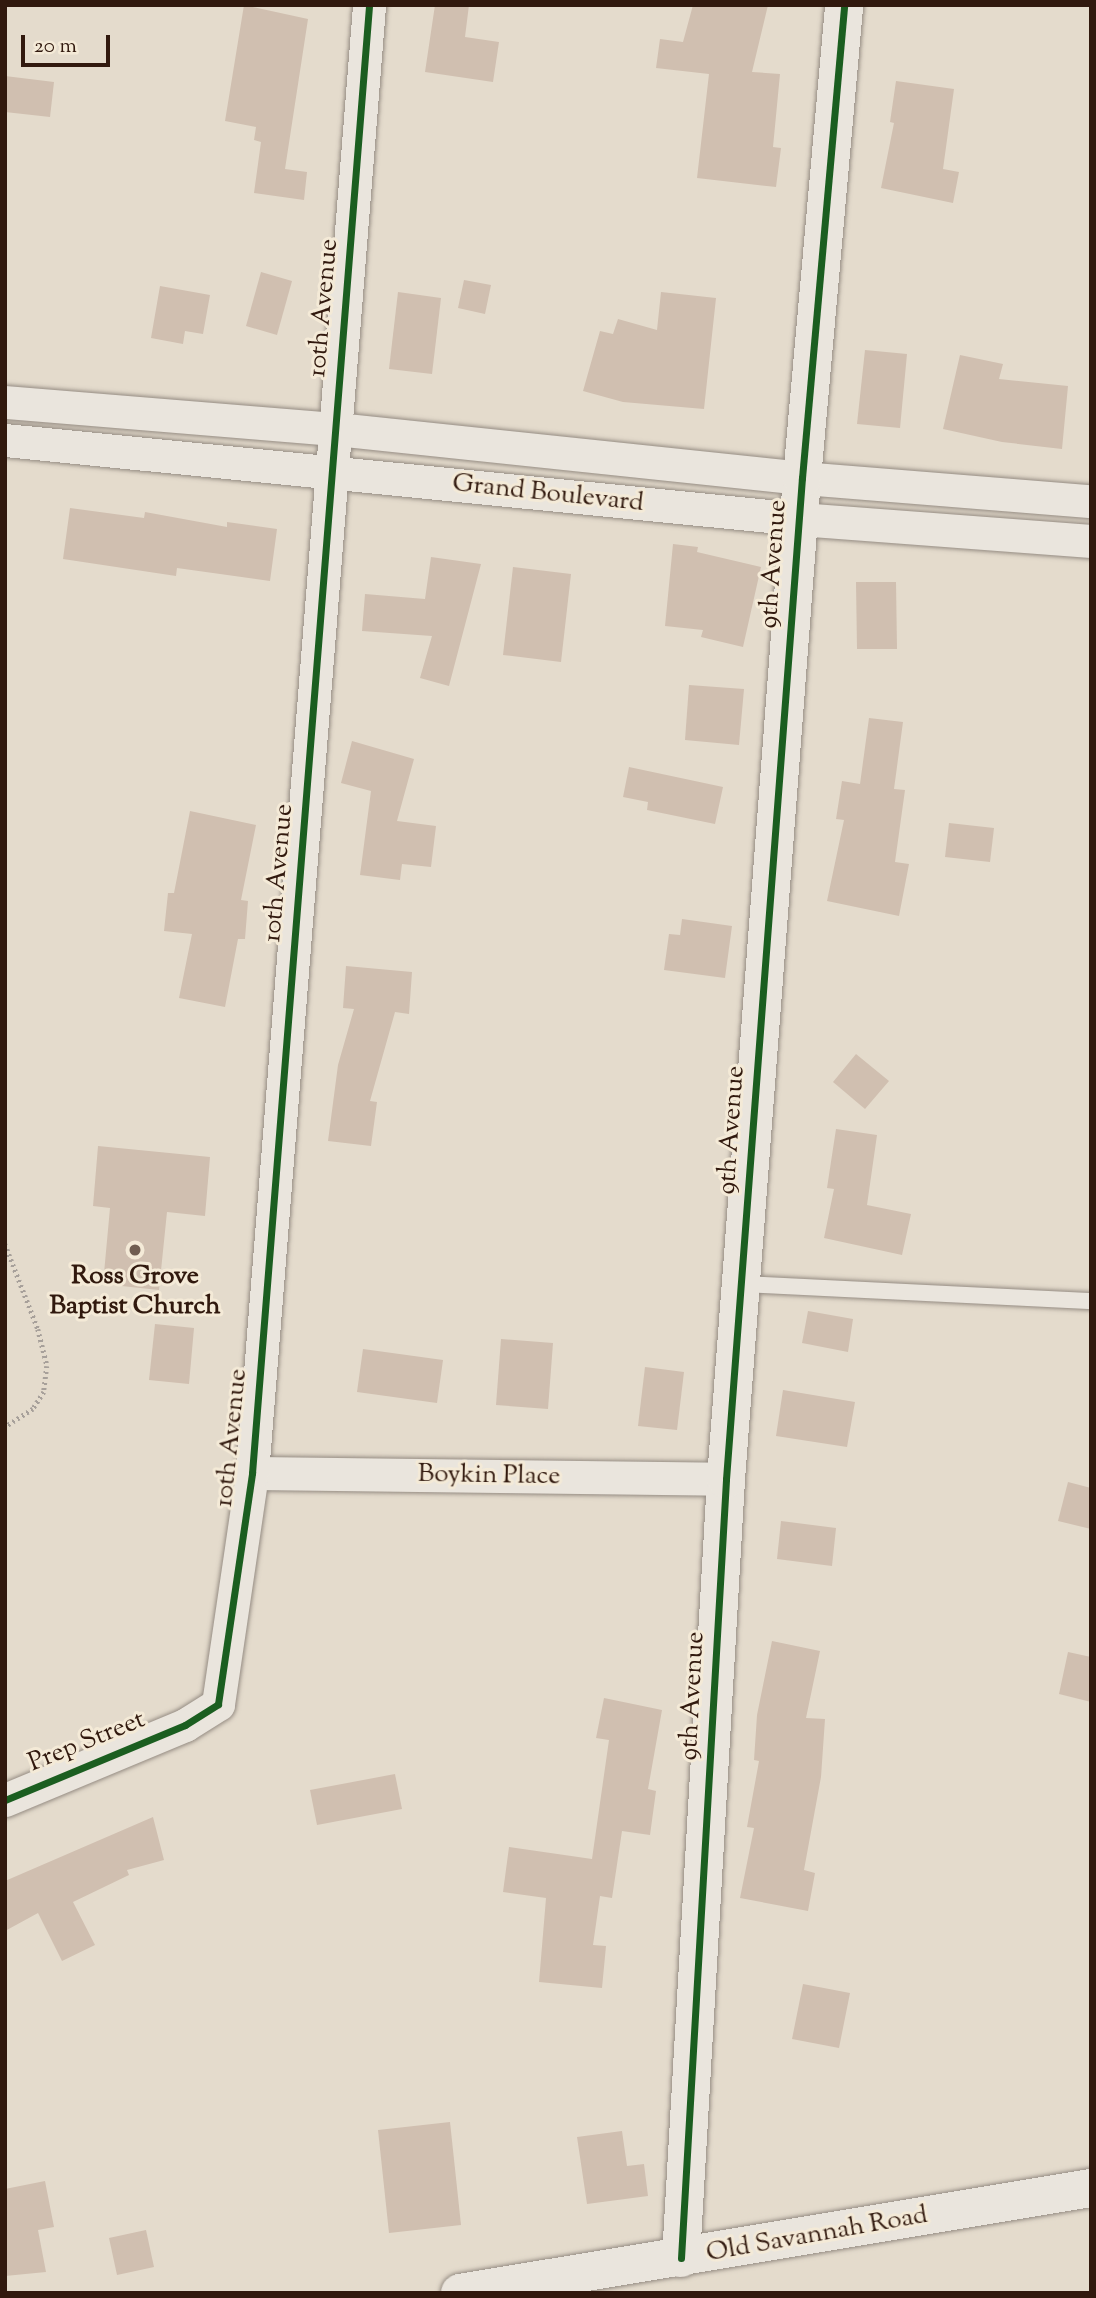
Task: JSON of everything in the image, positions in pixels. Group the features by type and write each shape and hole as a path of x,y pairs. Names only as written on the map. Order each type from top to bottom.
{"street":[{"name":"10th Avenue","path":"185,1725 218,1704 252,1473 369,5"},
{"name":"9th Avenue","path":"681,2258 726,1479 802,478 844,5"},
{"name":"Grand Boulevard","path":"5,402 336,429 802,478 1091,501"},
{"name":"Grand Boulevard","path":"5,440 799,519 1091,541"},
{"name":"Boykin Place","path":"252,1473 726,1479"},
{"name":"Prep Street","path":"5,1800 185,1725"},
{"name":"Old Savannah Road","path":"460,2293 1091,2188"}],"lane":[{"path":"741,1284 1091,1301"}],"path":[{"path":"5,1244 38,1329 47,1366 44,1392 33,1409 5,1427"}],"building":[{"path":"244,5 308,19 285,169 307,172 304,200 254,193 261,142 254,140 256,127 225,121"},
{"path":"435,5 469,5 465,37 499,42 493,82 425,72"},
{"path":"693,5 768,5 752,72 780,74 773,147 781,148 776,187 697,178 709,74 656,68 660,39 683,42"},
{"path":"5,76 54,82 50,117 5,112"},
{"path":"896,81 954,89 943,169 959,172 953,203 881,188 894,123 890,122"},
{"path":"261,272 292,281 277,335 246,326"},
{"path":"464,280 491,285 485,314 458,308"},
{"path":"160,286 210,295 203,334 185,331 183,344 151,338"},
{"path":"398,292 441,298 432,374 389,369"},
{"path":"661,292 716,298 704,409 623,402 583,391 600,331 613,334 618,319 657,330"},
{"path":"865,350 907,354 900,428 857,424"},
{"path":"960,355 1003,364 999,379 1068,386 1062,449 1002,442 943,429"},
{"path":"70,508 144,518 145,512 227,527 227,522 277,529 270,581 177,568 176,576 63,559"},
{"path":"673,544 698,547 697,552 761,567 743,647 701,637 703,630 665,626"},
{"path":"431,557 481,564 449,686 420,678 432,636 362,631 365,594 425,599"},
{"path":"513,567 571,574 561,662 503,655"},
{"path":"856,582 896,582 897,649 857,649"},
{"path":"689,685 744,689 739,745 685,740"},
{"path":"869,718 903,722 894,789 905,790 895,862 909,864 899,916 827,901 844,820 836,819 842,781 860,784"},
{"path":"352,741 414,759 397,821 436,826 431,867 402,864 400,880 360,875 371,791 341,783"},
{"path":"629,767 723,787 715,824 647,810 648,802 623,797"},
{"path":"190,811 256,825 241,900 248,901 245,939 238,939 225,1007 179,998 192,934 164,931 168,893 174,893"},
{"path":"949,823 994,828 990,862 945,857"},
{"path":"682,919 732,926 725,978 664,970 669,934 680,935"},
{"path":"346,966 412,972 409,1014 395,1012 370,1101 377,1102 371,1146 328,1141 338,1065 354,1009 343,1008"},
{"path":"856,1054 889,1081 865,1109 833,1082"},
{"path":"836,1129 877,1135 867,1205 911,1214 902,1255 824,1238 834,1189 827,1188"},
{"name":"Ross Grove Baptist Church","path":"98,1146 210,1157 205,1216 167,1212 159,1290 103,1284 110,1208 93,1206"},
{"path":"808,1311 853,1319 848,1352 802,1343"},
{"path":"155,1324 194,1328 189,1384 149,1380"},
{"path":"501,1339 553,1343 548,1409 496,1405"},
{"path":"363,1349 443,1360 437,1403 357,1392"},
{"path":"645,1367 684,1372 677,1430 638,1426"},
{"path":"783,1390 855,1402 847,1447 776,1436"},
{"path":"1068,1482 1091,1488 1091,1529 1058,1521"},
{"path":"781,1521 836,1528 832,1566 777,1559"},
{"path":"772,1641 820,1651 806,1718 825,1719 821,1777 804,1870 815,1873 808,1911 740,1898 754,1828 747,1827 759,1761 754,1760 757,1715"},
{"path":"1068,1652 1091,1657 1091,1702 1059,1694"},
{"path":"604,1698 662,1710 648,1789 656,1791 650,1835 622,1831 612,1898 600,1896 593,1945 606,1946 602,1988 539,1982 546,1898 503,1892 509,1847 592,1859 609,1740 596,1738"},
{"path":"395,1774 402,1809 317,1825 310,1790"},
{"path":"153,1817 164,1860 127,1870 129,1875 73,1902 95,1945 62,1961 38,1913 5,1931 5,1881"},
{"path":"803,1984 850,1993 839,2048 792,2039"},
{"path":"450,2122 461,2225 389,2233 378,2130"},
{"path":"622,2131 627,2166 644,2164 648,2196 587,2204 577,2137"},
{"path":"45,2181 54,2227 38,2230 46,2272 5,2276 5,2189"},
{"path":"146,2230 154,2267 117,2275 109,2238"}],"cycle path":[{"path":"5,1800 185,1725 218,1704 252,1473 369,5"},
{"path":"681,2258 726,1479 802,478 844,5"}],"place":[{"name":"Ross Grove Baptist Church","path":"135,1250"}]}
